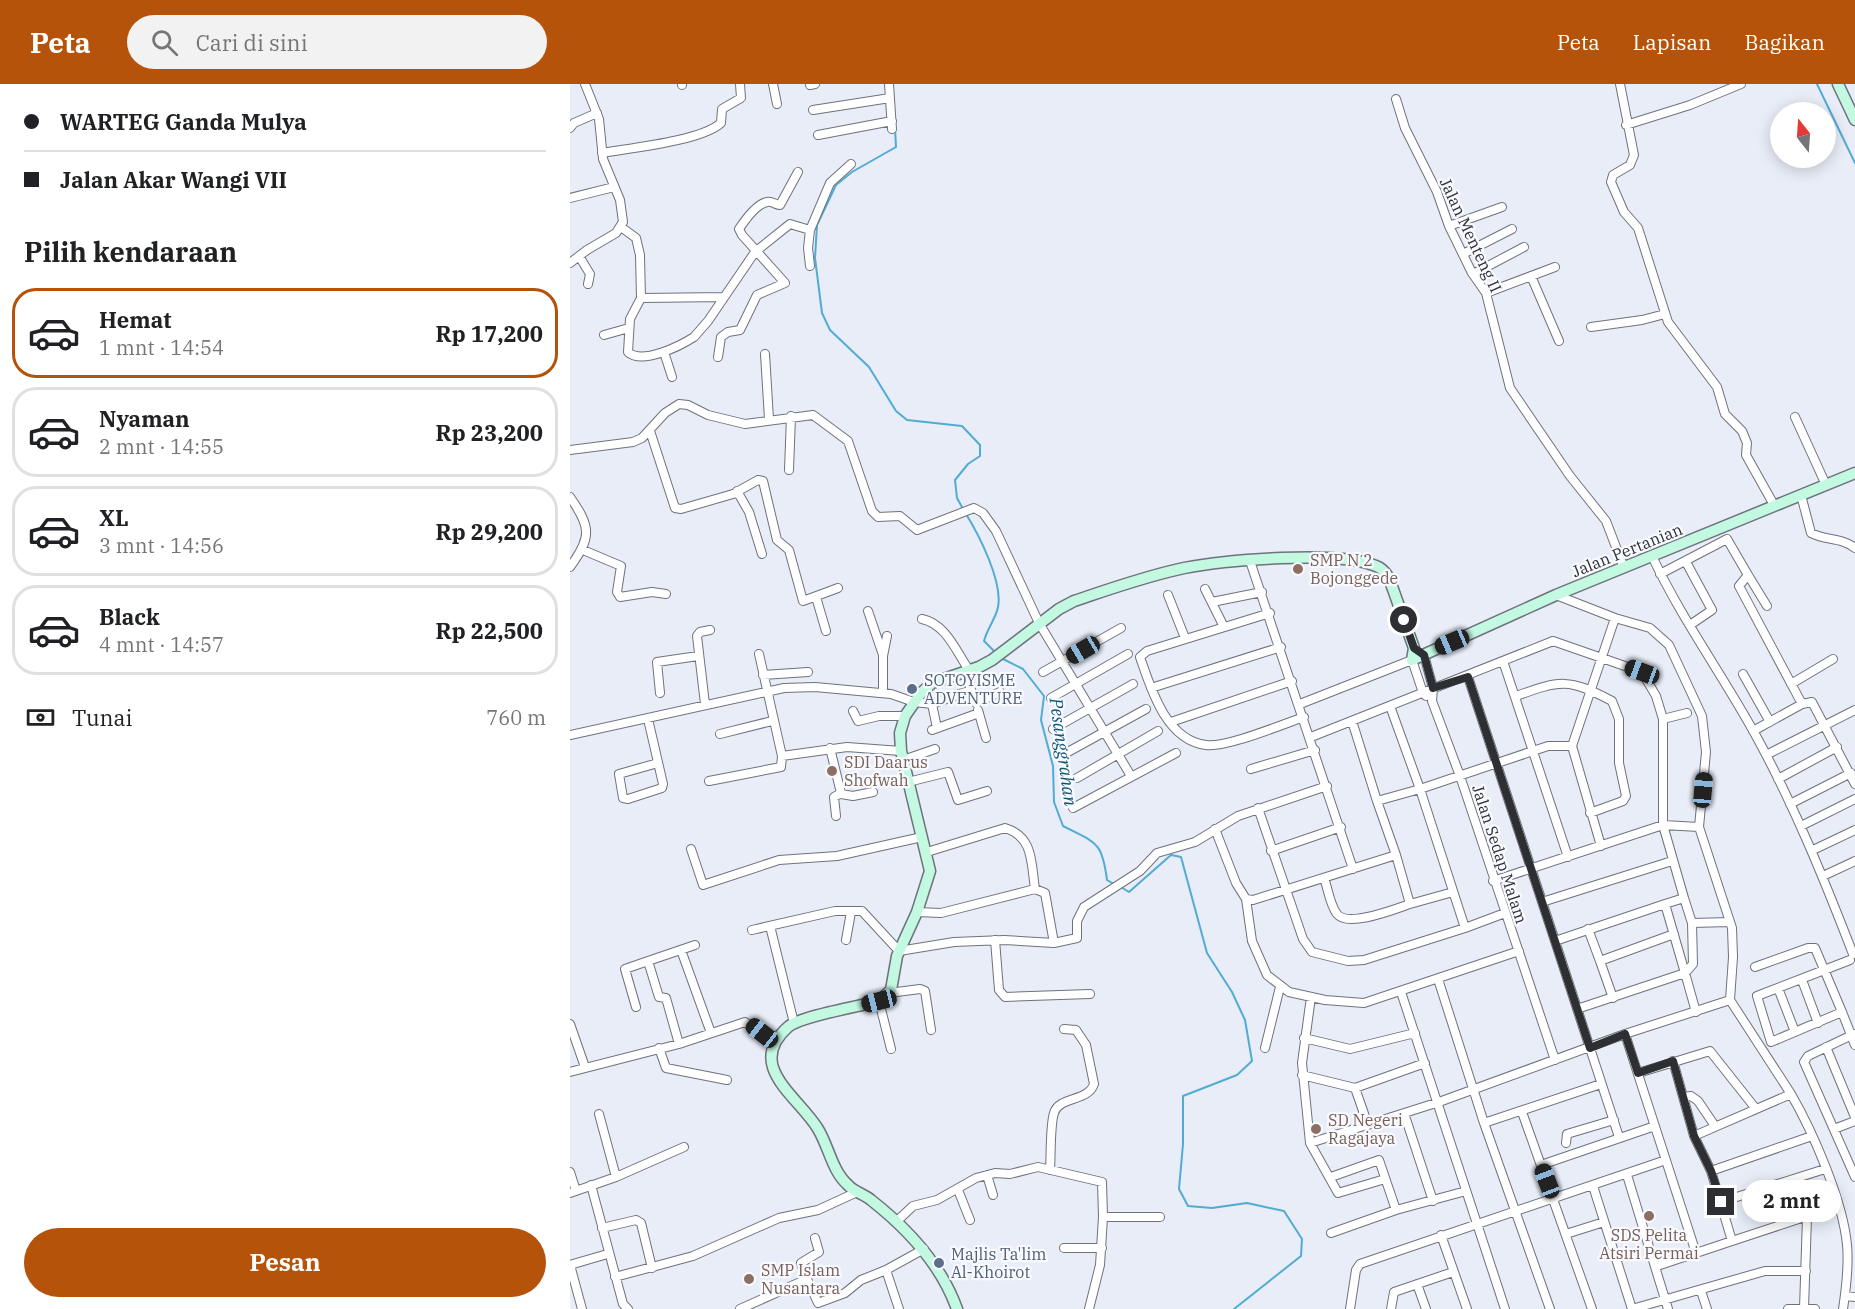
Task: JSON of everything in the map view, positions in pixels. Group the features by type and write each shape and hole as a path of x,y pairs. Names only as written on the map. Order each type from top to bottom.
{"street":[{"path":"570,263 611,237 621,227 622,208 602,153 597,113 585,84"},
{"path":"602,153 713,130 721,123 722,110 741,98 740,84"},
{"path":"773,84 777,104"},
{"path":"818,135 892,125 889,84"},
{"path":"1620,84 1633,159 1630,165 1613,175 1610,180 1624,212 1638,228 1665,314 1673,331 1717,387 1725,414 1742,431 1747,442 1746,455 1774,505"},
{"path":"1626,125 1690,105 1741,84"},
{"path":"1838,84 1855,120"},
{"path":"813,110 890,98"},
{"name":"Jalan Menteng II","path":"1396,99 1405,128 1437,192 1449,226 1473,274 1486,293 1510,388 1570,476 1606,521 1624,568"},
{"path":"570,128 574,123 597,113"},
{"path":"810,266 808,248 810,230 830,183 851,164"},
{"path":"718,357 721,337 728,332 740,330 757,295 785,283 757,249 741,235 740,229 747,217 765,203 771,202 780,206 798,172"},
{"path":"570,198 614,187"},
{"path":"1449,226 1502,207"},
{"path":"621,227 638,241 641,298 632,312 629,328 630,355 664,352 694,337 757,249 790,224 810,230"},
{"path":"1463,254 1512,229"},
{"path":"1473,274 1524,247"},
{"path":"579,256 590,274 588,284"},
{"path":"1486,293 1555,267"},
{"path":"1530,276 1558,341"},
{"path":"641,298 724,297"},
{"path":"1591,327 1642,320 1665,314"},
{"path":"604,335 629,328"},
{"path":"664,352 672,377"},
{"path":"765,354 769,419"},
{"path":"570,450 633,442 650,431 665,413 679,404 739,423 791,416 818,416 846,438 872,510 878,517 900,516 916,530 974,508 983,513 996,531 1039,623 1064,661 1131,776"},
{"path":"789,470 791,416"},
{"path":"1795,417 1826,485"},
{"path":"650,431 675,508 681,509 737,491 758,480 764,482 777,540 789,550 803,601 838,588"},
{"name":"Jalan Pertanian","path":"1413,654 1424,655 1556,595 1855,473"},
{"path":"737,491 749,512 762,554"},
{"path":"1801,495 1811,533 1820,538 1847,542 1855,548"},
{"path":"570,497 587,526 582,550 570,567"},
{"path":"1660,574 1727,539 1767,606"},
{"path":"582,550 621,566 617,592 620,597 652,592 666,594"},
{"path":"1652,556 1660,574 1766,754 1812,850 1853,958 1826,972 1757,996 1771,1042 1842,1012"},
{"path":"889,993 899,951 917,912 930,871 902,755 900,733 905,716 914,702 932,683 968,674 992,660 1039,623 1074,601 1184,568 1298,558 1346,560 1375,565 1389,578 1423,693 1432,701"},
{"path":"1251,561 1341,827 1353,869"},
{"path":"1686,562 1712,610 1690,624"},
{"path":"1748,575 1738,586 1802,704"},
{"path":"1205,589 1224,627"},
{"path":"1212,602 1262,592"},
{"path":"1168,595 1185,638"},
{"path":"1556,595 1615,618 1650,628 1669,645 1702,716 1706,752 1699,827 1729,922 1733,957 1730,1000 1791,1094 1825,1169 1838,1206 1847,1244 1843,1309"},
{"path":"816,597 826,631"},
{"path":"868,611 883,656"},
{"path":"1270,613 1147,651 1140,657 1150,688 1171,722 1186,737 1206,745 1222,743 1304,717"},
{"path":"1601,846 1572,746 1615,618"},
{"path":"922,619 933,621 940,627 968,674 986,738"},
{"path":"1043,672 1122,628"},
{"path":"705,704 698,656 698,634 710,630"},
{"path":"884,693 883,656 887,636"},
{"path":"1311,737 1433,688 1468,677 1553,641 1642,672 1656,696 1663,719 1663,825 1692,923 1693,964 1685,973 1613,999 1577,1009"},
{"path":"1150,688 1281,647"},
{"path":"709,781 781,767 782,756 765,690 759,654"},
{"path":"1051,698 1128,654"},
{"path":"1300,704 1413,654"},
{"name":"Jalan Sedap Malam","path":"1424,655 1433,688 1432,701 1460,776 1493,881 1555,1060"},
{"path":"660,693 657,662 698,656"},
{"path":"1791,684 1833,659"},
{"path":"1503,661 1568,857"},
{"path":"763,675 808,672"},
{"path":"1743,674 1770,722"},
{"path":"1468,677 1619,1137"},
{"path":"1171,722 1292,681"},
{"path":"1516,696 1553,683 1590,690 1612,701 1618,713 1619,763 1626,796 1623,801 1590,813"},
{"path":"1053,729 1133,684"},
{"path":"570,735 648,719 765,690 805,687 884,693 914,702 932,704 971,690"},
{"path":"976,703 1000,692"},
{"path":"1753,731 1802,704 1808,702 1814,705 1838,747 1855,784"},
{"path":"932,704 934,729 979,713"},
{"path":"1390,706 1420,789 1465,928"},
{"path":"1066,753 1146,709"},
{"path":"1766,754 1855,710"},
{"path":"853,711 856,720 879,716 905,716"},
{"path":"1663,719 1688,713"},
{"path":"648,719 658,762 661,790 628,799 623,798 619,774 658,762"},
{"path":"720,734 772,721"},
{"path":"1352,721 1410,904"},
{"path":"1077,778 1158,731"},
{"path":"1377,801 1548,746 1572,746"},
{"path":"1778,779 1838,747"},
{"path":"782,756 830,748 902,755 935,749"},
{"path":"830,748 841,794"},
{"path":"1251,769 1315,750"},
{"path":"1073,808 1176,753"},
{"path":"908,782 948,772 958,800 987,791"},
{"path":"1790,804 1851,773"},
{"path":"899,951 954,942 995,940 1054,944 1077,938 1080,913 1084,907 1140,871 1156,853 1195,842 1215,829 1258,808 1327,786"},
{"path":"836,816 834,797 841,794 853,796 873,792"},
{"path":"1801,826 1855,799"},
{"path":"1258,808 1271,851 1308,949 1335,959 1364,960 1505,913"},
{"path":"1493,881 1663,825 1699,827"},
{"path":"1271,851 1341,827"},
{"path":"927,852 1005,828 1017,832 1025,838 1035,889"},
{"path":"1215,829 1236,883 1246,899 1252,941 1267,975 1289,992 1345,1003 1364,1003 1519,951"},
{"path":"1812,850 1855,830"},
{"path":"691,849 704,885 786,859 837,856 922,837"},
{"path":"1246,899 1253,900 1396,855"},
{"path":"1542,902 1672,861"},
{"path":"1823,876 1855,861"},
{"path":"1324,878 1337,914 1345,919 1360,919 1453,892"},
{"path":"917,912 940,913 1035,889 1045,892 1054,944"},
{"path":"1555,941 1684,898"},
{"path":"1665,904 1696,1012"},
{"path":"752,930 836,911 865,912 899,951"},
{"path":"846,940 851,912"},
{"path":"1692,923 1729,922"},
{"path":"770,926 794,1023"},
{"path":"1588,929 1613,999"},
{"path":"1600,961 1674,934"},
{"path":"995,940 999,990 1005,997 1090,993"},
{"path":"636,1007 625,969 695,945"},
{"path":"1755,967 1808,948 1815,948 1853,1034 1855,1045"},
{"path":"681,950 711,1033"},
{"path":"648,961 659,997 666,998 679,1044"},
{"path":"1438,979 1476,1089 1484,1123 1550,1309"},
{"path":"1802,980 1818,1023"},
{"path":"1265,1048 1280,987"},
{"path":"1778,988 1794,1032"},
{"path":"931,1030 925,991 920,989 889,993 879,1001 794,1023 775,1043 771,1052 775,1072 786,1091 817,1126 840,1175 857,1192 868,1197 924,1249 950,1291 957,1309"},
{"path":"1401,992 1439,1102 1505,1309"},
{"path":"1311,997 1304,1038 1302,1075 1310,1143 1331,1177 1336,1191 1341,1192 1385,1179"},
{"path":"1310,1143 1439,1102 1625,1034 1730,1000"},
{"path":"879,1001 891,1048"},
{"path":"570,1072 679,1044 745,1022 775,1043"},
{"path":"570,1023 585,1067"},
{"path":"1050,1170 1054,1113 1060,1105 1090,1092 1094,1084 1086,1045 1076,1030 1064,1029"},
{"path":"1304,1038 1350,1049 1415,1033"},
{"path":"1625,1034 1696,1253"},
{"path":"1853,1034 1808,1056 1804,1062 1855,1178"},
{"path":"1826,1047 1855,1119 1834,1129"},
{"path":"659,1048 666,1068 727,1080"},
{"path":"1638,1073 1706,1051 1714,1053 1756,1109"},
{"path":"1673,1061 1694,1136 1711,1171 1732,1241"},
{"path":"1302,1075 1355,1088 1425,1062"},
{"path":"1484,1123 1601,1084"},
{"path":"1355,1088 1368,1125"},
{"path":"1694,1136 1791,1094"},
{"path":"1683,1097 1691,1096 1698,1101 1715,1126"},
{"path":"1522,1112 1592,1309"},
{"path":"1404,1113 1433,1200"},
{"path":"599,1114 616,1177"},
{"path":"1566,1143 1567,1134 1614,1120"},
{"path":"1540,1165 1655,1126"},
{"path":"1711,1171 1812,1136"},
{"path":"570,1172 573,1192 616,1177 684,1147"},
{"path":"1331,1177 1377,1159 1396,1210"},
{"path":"1350,1309 1356,1270 1360,1264 1666,1161"},
{"path":"896,1222 909,1208 938,1200 987,1175 1038,1167 1102,1182 1102,1248 1089,1309"},
{"path":"1721,1202 1825,1169"},
{"path":"987,1175 993,1195"},
{"path":"1627,1175 1657,1266 1667,1305"},
{"path":"591,1185 623,1304 628,1309"},
{"path":"1593,1186 1632,1309 1667,1305 1701,1291 1765,1272 1806,1271"},
{"path":"958,1190 970,1220"},
{"path":"1331,1233 1396,1210 1466,1191"},
{"path":"615,1277 693,1256 778,1218 818,1210 857,1192"},
{"path":"594,1197 589,1199 620,1309"},
{"path":"1657,1266 1838,1206"},
{"path":"1103,1217 1160,1217"},
{"path":"1804,1308 1807,1217"},
{"path":"602,1228 636,1220 641,1223 652,1268"},
{"path":"1566,1234 1604,1222"},
{"path":"1442,1235 1467,1309"},
{"path":"815,1238 819,1252 801,1263 818,1303 845,1293 861,1280 886,1270 924,1249"},
{"path":"1064,1248 1102,1248"},
{"path":"582,1309 570,1265 604,1256"},
{"path":"886,1270 898,1309"},
{"path":"1391,1309 1394,1292 1453,1272"},
{"path":"740,1309 807,1279"},
{"path":"1417,1284 1426,1309"},
{"path":"1701,1291 1707,1309"},
{"path":"1845,1296 1855,1297"},
{"path":"1788,1309 1815,1309"}],"waterway":[{"path":"1817,84 1855,163"},
{"name":"Pesanggrahan","path":"895,128 896,147 852,172 836,185 817,225 815,258 822,313 830,330 869,367 896,411 907,420 962,426 980,445 980,456 968,464 955,480 957,498 963,509"},
{"name":"Pesanggrahan","path":"966,514 983,546 997,585 998,607 984,641 995,652"},
{"name":"Pesanggrahan","path":"1001,658 1023,669 1044,696 1041,720 1053,766 1054,802 1063,826 1090,840 1100,850 1107,880 1114,884"},
{"name":"Pesanggrahan","path":"1119,886 1129,892 1171,855 1181,857 1207,953 1232,992 1245,1020 1252,1061 1237,1075 1183,1096 1183,1144 1179,1189 1188,1206 1212,1208 1247,1203 1284,1211 1302,1239 1301,1256 1234,1309"}],"place":[{"name":"SMP N 2 Bojonggede","path":"1298,569"},
{"name":"SOTOYISME ADVENTURE","path":"912,689"},
{"name":"SDI Daarus Shofwah","path":"832,771"},
{"name":"SD Negeri Ragajaya","path":"1316,1129"},
{"name":"SDS Pelita Atsiri Permai","path":"1649,1216"},
{"name":"Majlis Ta'lim Al-Khoirot","path":"939,1263"},
{"name":"SMP Islam Nusantara","path":"749,1279"}],"route":[{"path":"1404,620 1414,648 1424,655 1433,688 1468,677 1590,1048 1625,1034 1638,1073 1673,1061 1694,1136 1711,1171 1721,1202"}]}
